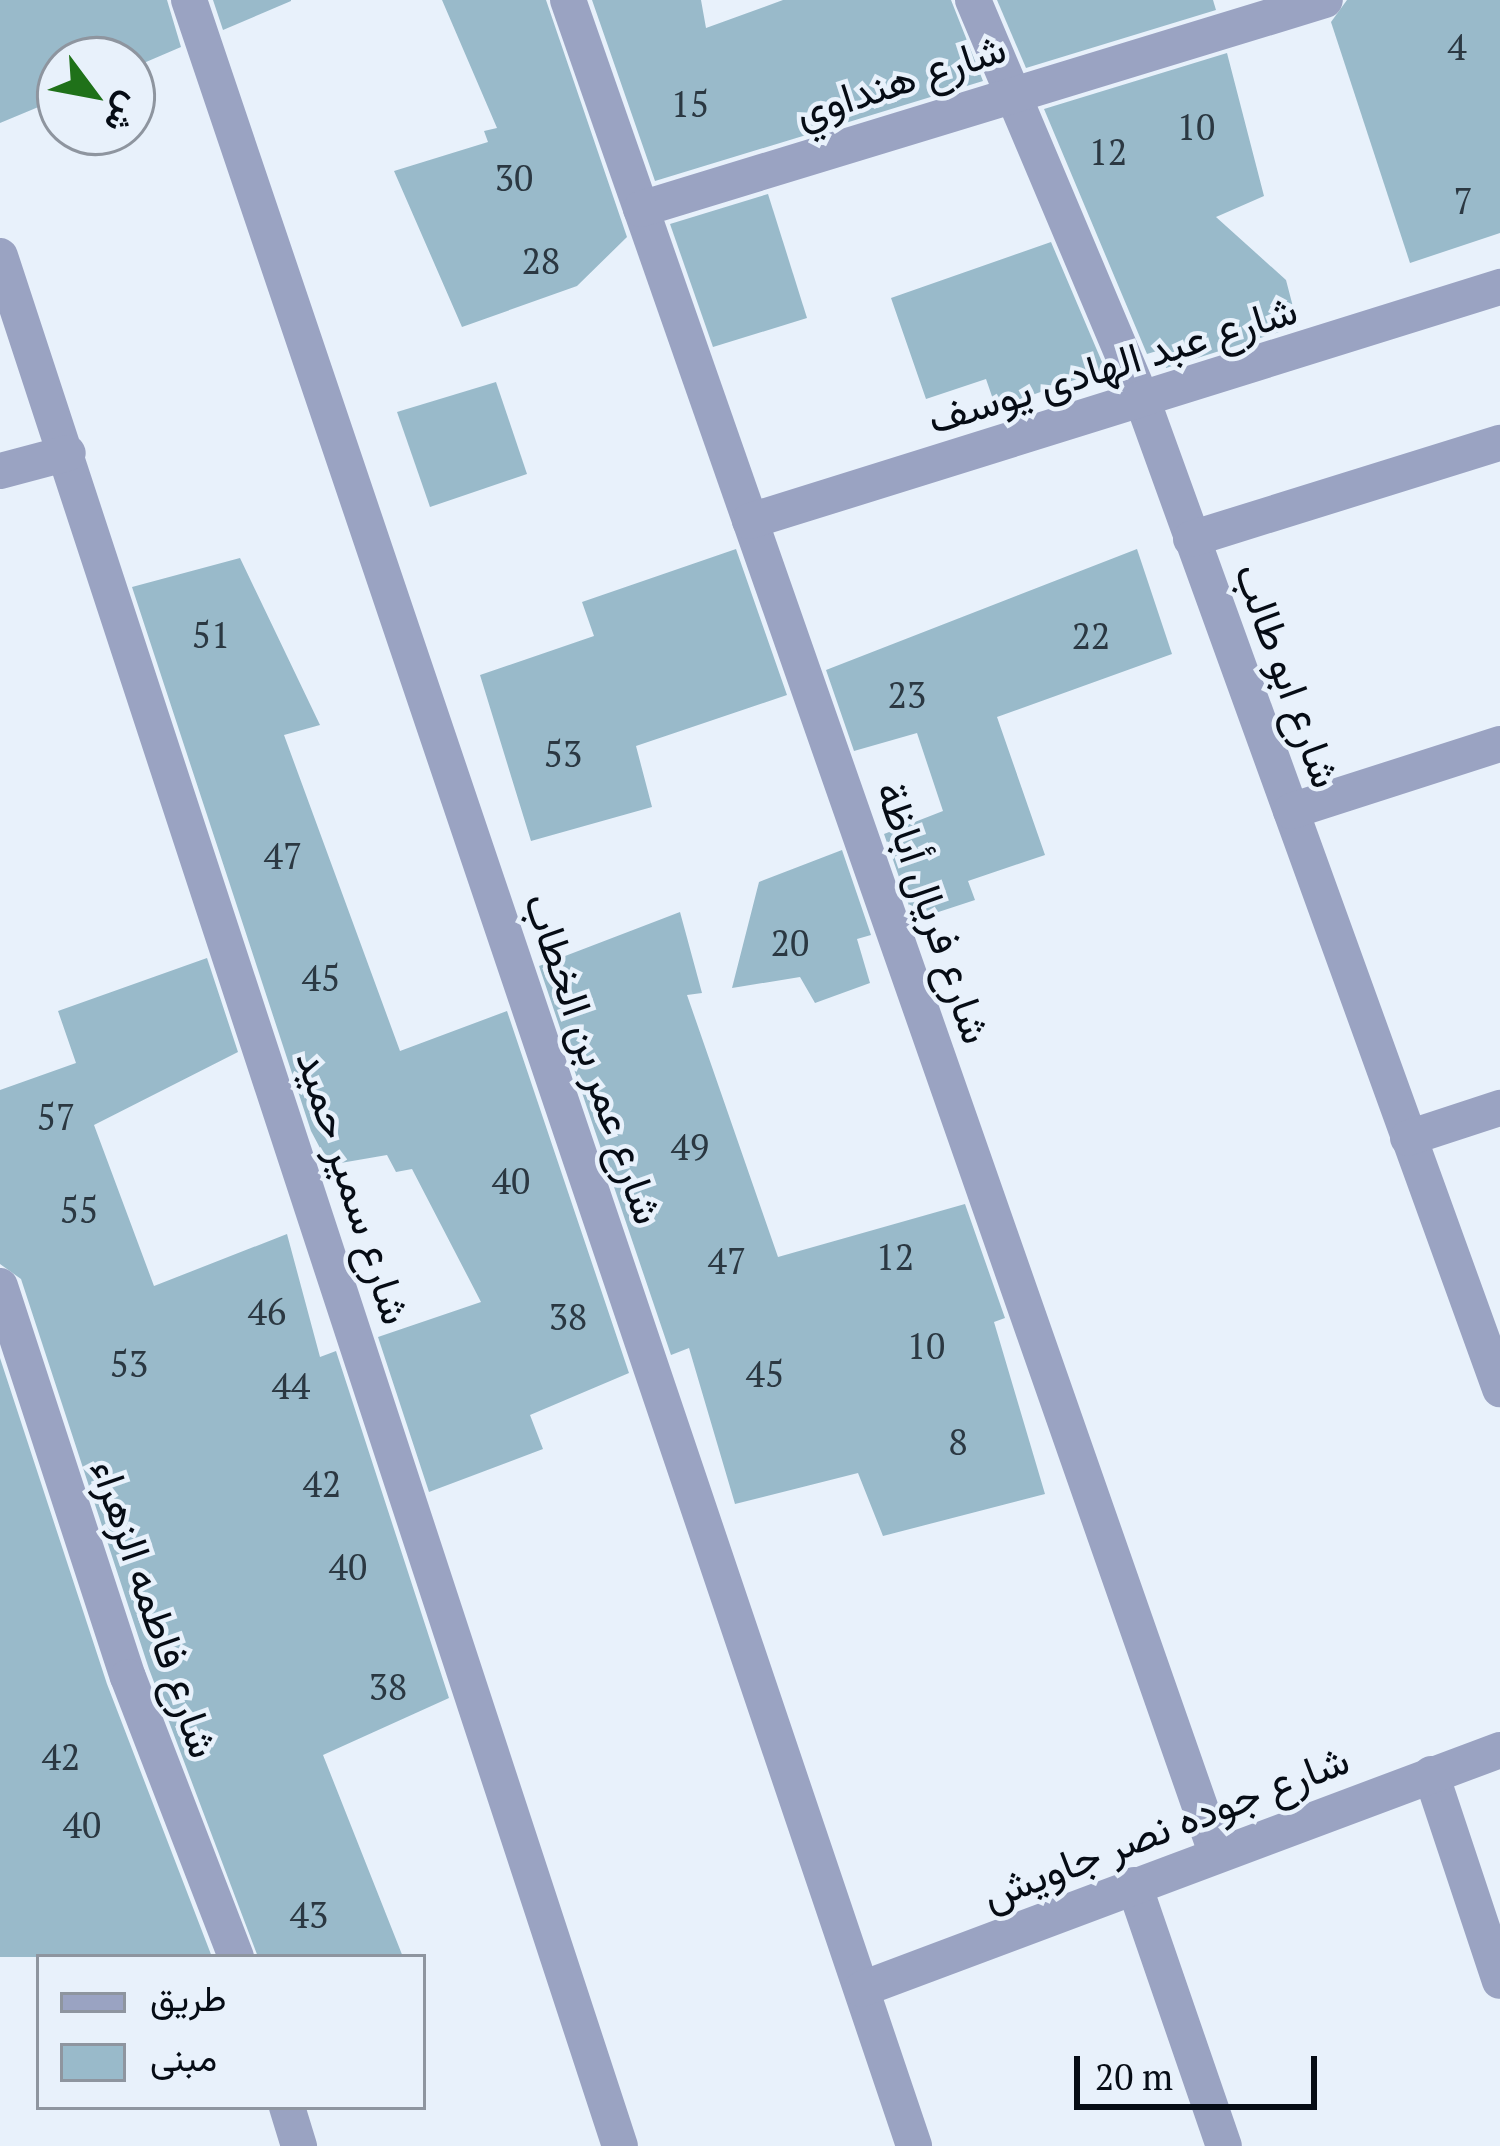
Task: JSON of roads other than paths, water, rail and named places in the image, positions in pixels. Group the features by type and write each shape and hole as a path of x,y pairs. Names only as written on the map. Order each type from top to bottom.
{"street":[{"name":"شارع عمر بن الخطاب","path":"189,0 914,2146"},
{"name":"شارع فريال أباظة","path":"568,0 1216,1855"},
{"name":"شارع ابو طالب","path":"973,0 1007,92 1143,402 1500,1389"},
{"name":"شارع هنداوي","path":"641,209 1007,92 1325,0"},
{"name":"شارع سمير حميد","path":"0,256 620,2146"},
{"name":"شارع عبد الهادى يوسف","path":"750,521 1500,287"},
{"path":"1191,539 1500,443"},
{"path":"0,471 68,453"},
{"path":"1291,811 1500,744"},
{"path":"1408,1138 1500,1108"},
{"name":"شارع فاطمه الزهراء","path":"0,1286 128,1677 235,1954"},
{"name":"شارع جوده نصر جاويش","path":"862,1989 1500,1750"},
{"path":"1431,1774 1500,1981"},
{"path":"1134,1886 1223,2146"},
{"path":"288,2110 299,2146"}]}
